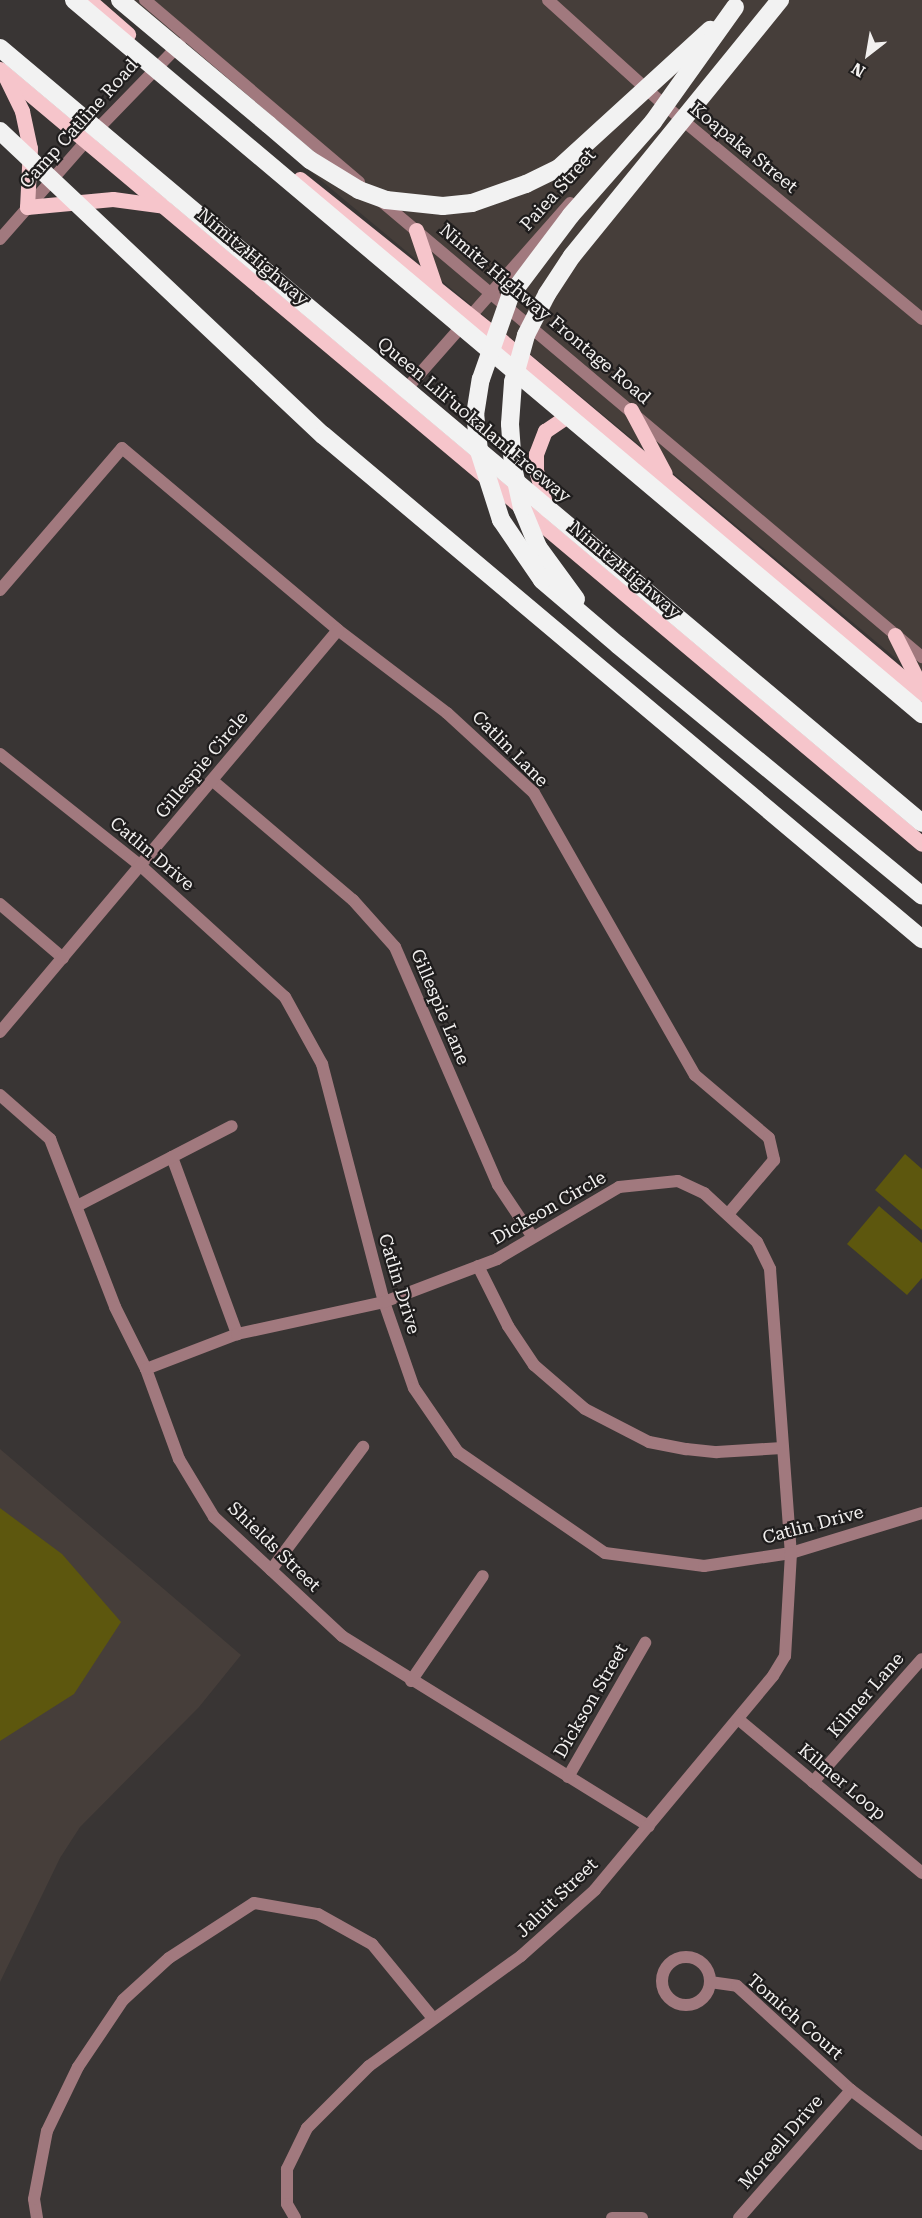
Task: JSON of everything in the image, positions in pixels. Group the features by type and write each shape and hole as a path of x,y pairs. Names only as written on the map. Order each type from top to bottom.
{"highway":[{"path":"74,0 922,714"},
{"path":"120,0 334,177 386,200 443,206 500,196 559,168 740,2"},
{"path":"618,645 564,585 534,537 513,467 510,424 513,382 526,335 547,294 572,256 780,0"},
{"path":"740,2 653,122 571,214 510,296 481,379 475,415 479,451 501,520 542,580 922,896"},
{"name":"Queen Liliʻuokalani Freeway","path":"0,48 922,823"},
{"path":"0,131 323,435 922,939"}],"main road":[{"path":"89,0 159,62 470,315 922,692"},
{"path":"126,0 135,40"},
{"path":"1,70 22,111 30,148 27,207 113,199 164,206"},
{"name":"Nimitz Highway","path":"1,70 922,844"},
{"path":"416,230 436,289"},
{"path":"631,410 669,482"},
{"path":"558,539 536,470 536,454 545,431 566,417 578,416 608,430"},
{"path":"895,635 922,692"}],"street":[{"name":"Nimitz Highway Frontage Road","path":"145,0 922,657"},
{"name":"Koapaka Street","path":"548,0 662,103 922,319"},
{"name":"Paiea Street","path":"395,403 490,292 662,103 740,2"},
{"name":"Camp Catline Road","path":"0,239 159,62 188,37"},
{"name":"Catlin Lane","path":"0,590 122,448 338,630 447,713 534,793 695,1075 769,1138 774,1160 729,1213"},
{"name":"Gillespie Circle","path":"0,1032 142,867 338,630"},
{"name":"Catlin Drive","path":"0,754 142,867 285,997 322,1064 384,1302 414,1388 458,1452 605,1553 704,1566 791,1553 922,1513"},
{"name":"Gillespie Lane","path":"213,781 353,900 395,947 498,1185 532,1236"},
{"path":"0,904 63,958"},
{"name":"Shields Street","path":"0,1095 50,1139 115,1307 146,1369 179,1459 214,1517 342,1636 411,1681 649,1826"},
{"path":"77,1206 232,1126"},
{"path":"172,1157 237,1334"},
{"name":"Dickson Circle","path":"146,1369 237,1334 384,1302 497,1259 532,1236 619,1187 678,1181 704,1193 729,1213 757,1242 770,1269 791,1553"},
{"path":"478,1266 508,1326 534,1365 585,1409 649,1442 717,1452 782,1448"},
{"path":"271,1570 363,1448"},
{"name":"Jaluit Street","path":"295,2218 287,2204 287,2169 307,2128 369,2066 432,2017 538,1942 595,1890 738,1719 785,1656 791,1553"},
{"path":"411,1681 483,1576"},
{"name":"Dickson Street","path":"568,1776 645,1643"},
{"name":"Kilmer Lane","path":"813,1782 922,1659"},
{"name":"Kilmer Loop","path":"738,1719 922,1873"},
{"path":"37,2218 34,2199 47,2131 78,2067 123,2000 169,1958 254,1903 318,1914 372,1944 432,2017"},
{"name":"Tomich Court","path":"710,1982 737,1986 851,2090 922,2144"},
{"name":"Moreell Drive","path":"739,2218 851,2090"},
{"path":"612,2218 642,2218"}],"shaded area":[{"path":"111,0 922,0 922,680 329,187"},
{"path":"905,1154 922,1169 922,1230 875,1190"},
{"path":"879,1206 922,1243 922,1278 907,1295 847,1244"},
{"path":"0,1449 241,1655 199,1707 80,1827 60,1858 0,1982"},
{"path":"0,1508 62,1554 121,1622 74,1694 0,1741"}]}
